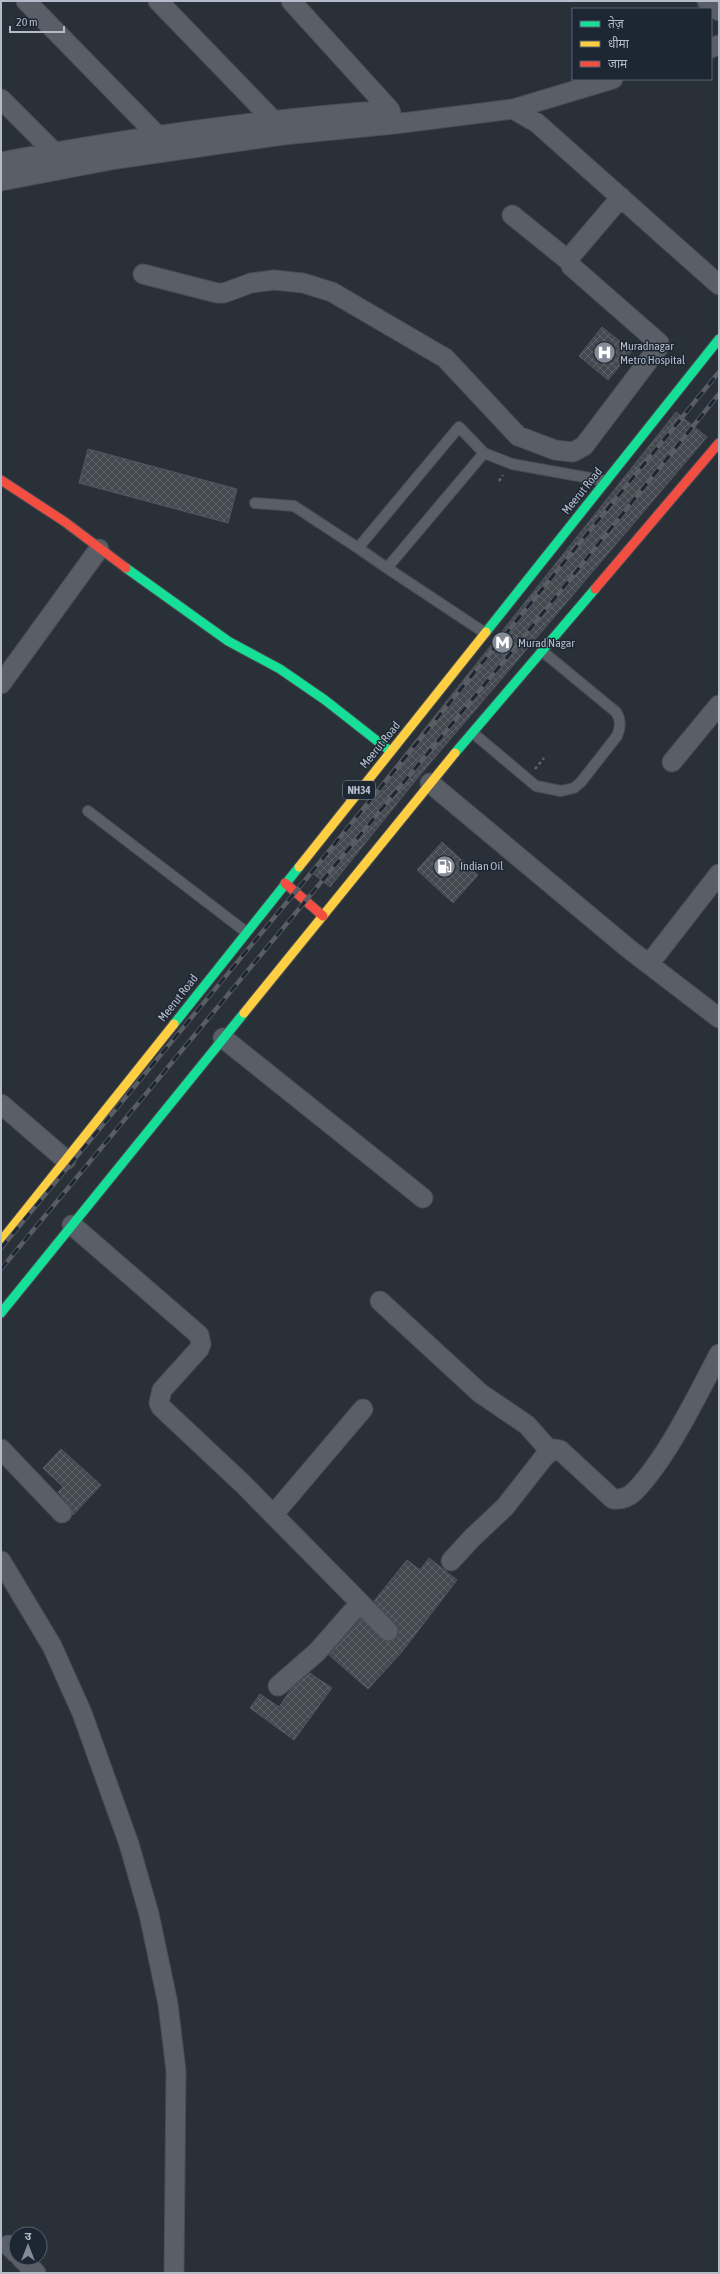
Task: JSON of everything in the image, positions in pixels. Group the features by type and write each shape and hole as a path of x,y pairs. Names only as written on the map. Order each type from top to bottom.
{"main road":[{"name":"Meerut Road","path":"1,1241 484,632 719,339"},
{"path":"1,1313 430,783 719,443"},
{"path":"1,480 65,522 99,549 228,641 280,669 325,700 390,751"},
{"path":"285,883 323,916"}],"street":[{"path":"26,1 157,135"},
{"path":"158,1 272,119"},
{"path":"291,1 392,117"},
{"path":"1,162 157,135 272,119 392,117 512,109 610,80"},
{"path":"1,100 54,152"},
{"path":"512,109 537,123 719,285"},
{"path":"1,181 116,159 283,135 392,117"},
{"path":"569,261 570,257 621,197"},
{"path":"142,274 217,293 224,293 251,282 274,280 303,282 332,292 445,358 518,436 555,450 573,452 584,446 658,348 660,343 571,266 569,261 512,215"},
{"path":"1,684 99,549"},
{"path":"672,762 719,705"},
{"path":"430,783 649,964 719,1018"},
{"path":"649,964 719,874"},
{"path":"223,1038 423,1198"},
{"path":"1,1104 66,1160"},
{"path":"72,1225 199,1335 202,1344 162,1390 159,1403 166,1413 204,1447 388,1631"},
{"path":"380,1301 480,1393 527,1425 550,1451"},
{"path":"451,1561 505,1506 550,1451 555,1449 560,1450 614,1499 621,1500 628,1497 635,1491 660,1458 719,1354"},
{"path":"273,1515 363,1409"},
{"path":"1,1449 62,1513"},
{"path":"1,1561 52,1646 80,1707 126,1837 150,1921 168,2004 176,2071 174,2273"},
{"path":"278,1686 317,1652 360,1603"}],"lane":[{"path":"358,548 459,427 484,453 512,464 606,481"},
{"path":"387,568 484,453"},
{"path":"255,503 294,506 484,632"},
{"path":"473,733 536,786 561,791 574,788 581,782 617,736 620,728 620,719 616,712 542,651"},
{"path":"88,811 246,932"}],"building":[{"name":"Muradnagar Metro Hospital","path":"602,327 632,351 608,380 579,356"},
{"path":"676,412 707,437 420,775 330,887 311,872"},
{"path":"88,449 237,489 228,523 79,483"},
{"path":"442,842 478,875 453,903 417,870"},
{"path":"61,1449 101,1485 73,1515 70,1506 58,1492 63,1487 43,1468"},
{"path":"429,1558 457,1580 401,1653 368,1689 329,1655 361,1619 385,1641 395,1639 399,1634 398,1628 374,1601 407,1560 420,1570"},
{"path":"310,1673 332,1688 294,1740 250,1708 260,1694 279,1707 292,1688"}],"railway":[{"path":"1,1248 311,873 719,372"},
{"path":"1,1269 509,655 719,394"}],"traffic: fast":[{"path":"486,632 719,339"},
{"path":"126,568 228,641 280,669 325,700 390,751"},
{"path":"455,753 595,589"},
{"path":"174,1024 299,867"},
{"path":"1,1313 244,1013"}],"traffic: slow":[{"path":"299,867 486,632"},
{"path":"244,1013 455,753"},
{"path":"1,1241 174,1024"}],"traffic: jam":[{"path":"595,589 719,443"},
{"path":"1,480 65,522 126,568"},
{"path":"285,883 323,916"}],"place":[{"name":"Muradnagar Metro Hospital","path":"605,353"},
{"name":"Murad Nagar","path":"502,643"},
{"name":"Indian Oil","path":"445,866"}]}
